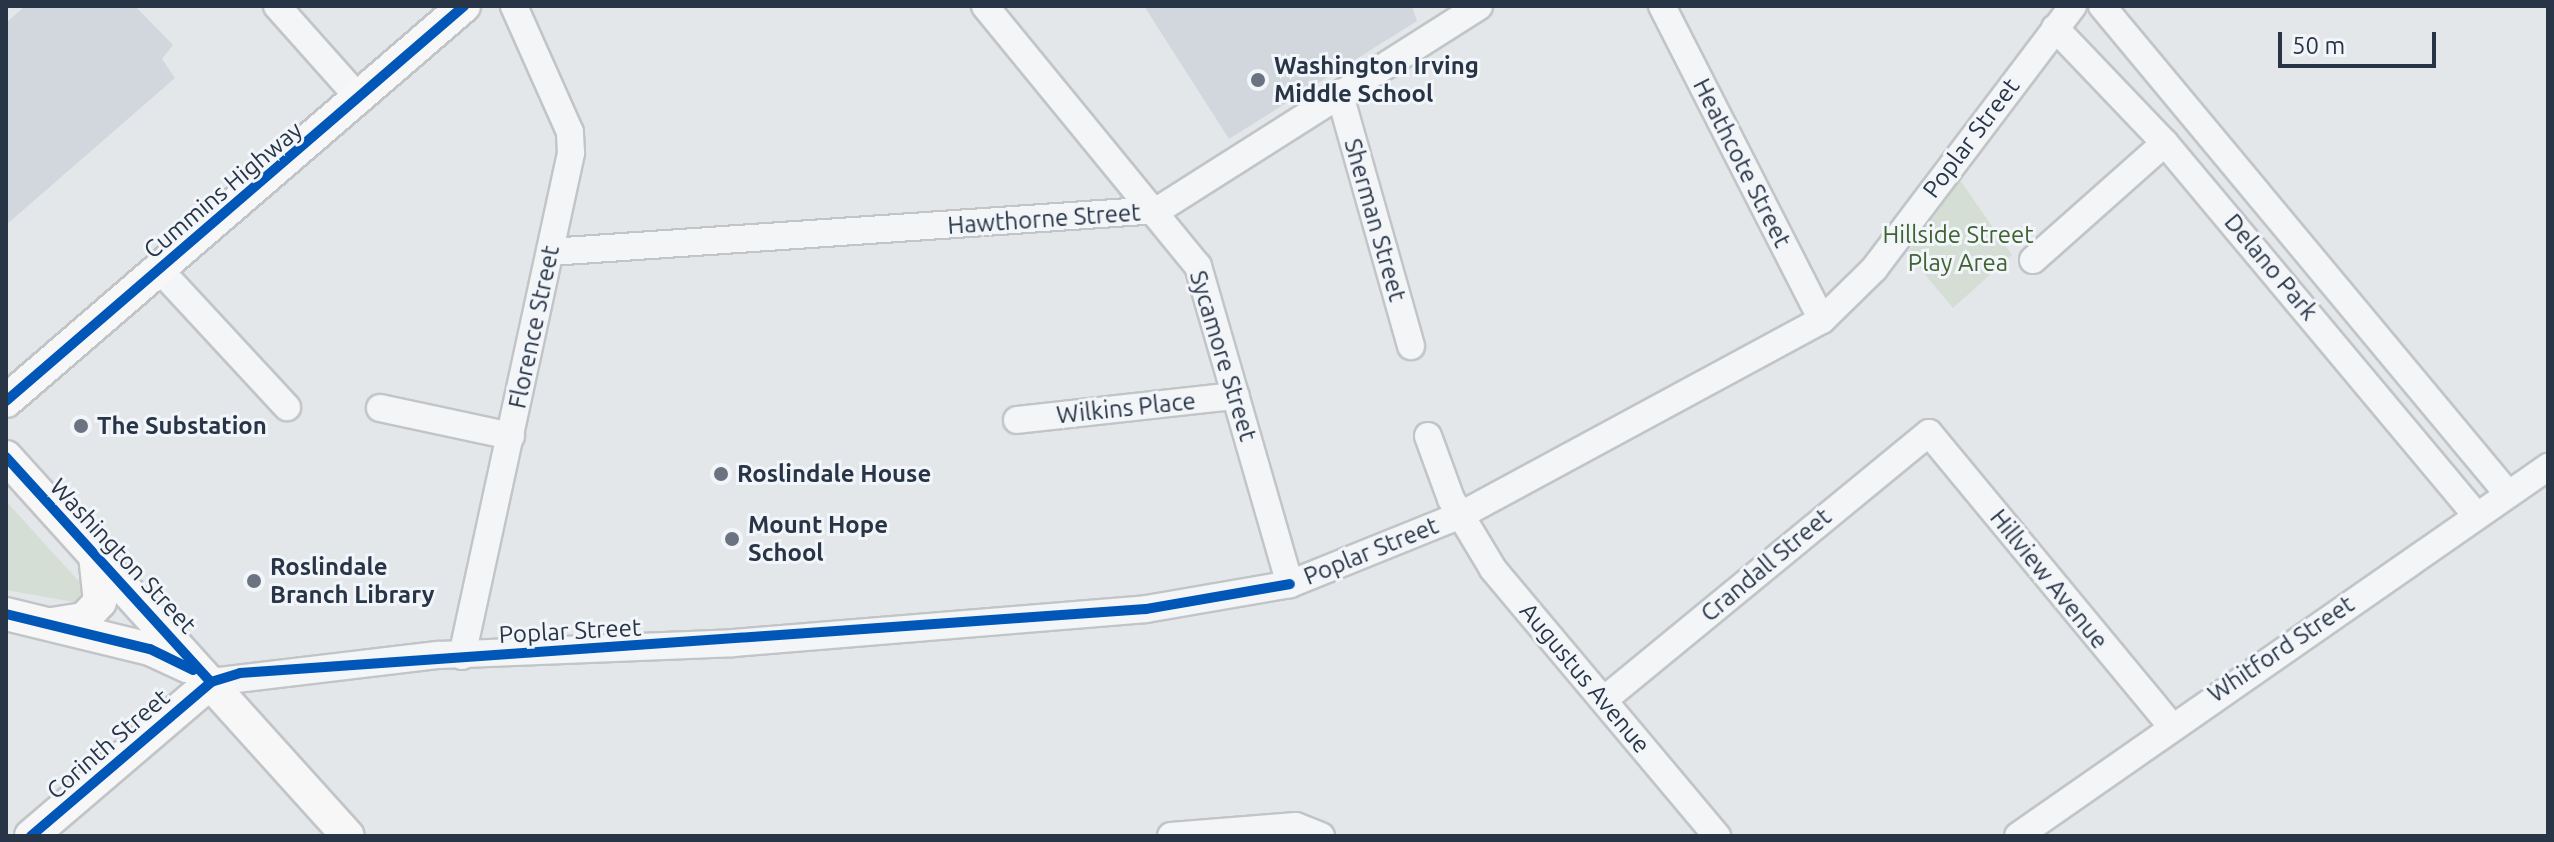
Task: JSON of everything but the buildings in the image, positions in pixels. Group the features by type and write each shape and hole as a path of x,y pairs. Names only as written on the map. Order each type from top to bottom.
{"main road":[{"name":"Cummins Highway","path":"6,401 360,99 464,6"},
{"name":"Washington Street","path":"6,457 348,836"},
{"path":"49,624 84,619 100,602 95,555"},
{"path":"6,614 150,649 211,682"},
{"name":"Corinth Street","path":"31,836 211,682"}],"street":[{"path":"277,6 360,99"},
{"name":"Florence Street","path":"462,656 550,252 570,132 514,6"},
{"name":"Sycamore Street","path":"985,6 1158,210 1198,266 1290,584"},
{"name":"Hawthorne Street","path":"550,252 1158,210 1340,95 1447,15 1479,6"},
{"name":"Heathcote Street","path":"1662,6 1822,320"},
{"name":"Poplar Street","path":"211,682 240,673 462,656 734,643 1146,609 1290,584 1461,515 1822,320 1874,269 2073,6"},
{"name":"Delano Park","path":"2102,6 2508,494"},
{"name":"Delano Park","path":"2055,28 2165,143 2476,515"},
{"name":"Sherman Street","path":"1340,95 1411,346"},
{"path":"2033,260 2165,143"},
{"path":"160,270 287,407"},
{"name":"Wilkins Place","path":"1017,420 1236,396"},
{"path":"380,408 511,436"},
{"name":"Crandall Street","path":"1605,699 1929,433"},
{"name":"Hillview Avenue","path":"1929,433 2170,724"},
{"path":"1428,436 1461,515"},
{"name":"Whitford Street","path":"2018,836 2170,724 2548,467"},
{"name":"Augustus Avenue","path":"1461,515 1493,569 1717,836"},
{"path":"1171,836 1296,826 1321,836"}],"shaded area":[{"path":"25,6 135,6 173,45 162,59 175,78 6,225 6,23"},
{"name":"Washington Irving Middle School","path":"1144,6 1412,6 1417,21 1229,139"}],"green space":[{"name":"Hillside Street Play Area","path":"1960,180 2012,255 1953,308 1907,253"},
{"path":"6,501 83,586 79,603 6,590"}],"cycle path":[{"path":"6,401 464,6"},
{"path":"6,457 211,682"},
{"path":"31,836 211,682 240,673 1146,609 1290,584"},
{"path":"6,614 150,649 193,670"}],"place":[{"name":"Washington Irving Middle School","path":"1258,80"},
{"name":"The Substation","path":"81,426"},
{"name":"Roslindale House","path":"721,474"},
{"name":"Mount Hope School","path":"732,539"},
{"name":"Roslindale Branch Library","path":"254,581"}]}
